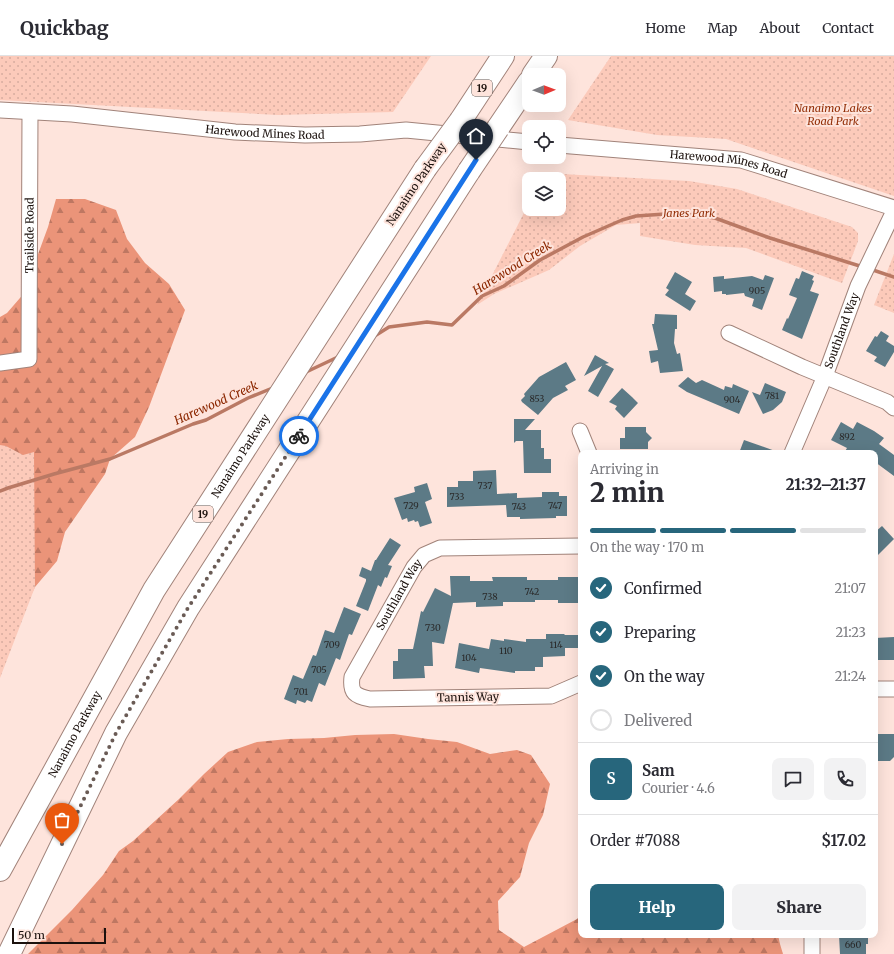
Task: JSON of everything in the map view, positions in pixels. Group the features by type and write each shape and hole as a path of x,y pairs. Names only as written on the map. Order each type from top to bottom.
{"highway":[{"name":"Nanaimo Parkway","path":"0,870 154,590 424,169 461,120 503,56"},
{"path":"538,68 546,56"},
{"path":"9,954 116,733 188,608 468,171 522,92"}],"street":[{"name":"Harewood Mines Road","path":"0,110 72,114 235,132 306,135 360,134 406,130 522,141"},
{"name":"Trailside Road","path":"0,363 29,359 30,112"},
{"name":"Harewood Mines Road","path":"566,146 741,160 894,209"},
{"name":"Southland Way","path":"793,450 825,376 858,286 894,209"},
{"path":"729,333 887,402 894,408"},
{"path":"580,431 588,450"},
{"name":"Southland Way","path":"354,692 351,685 352,677 414,567 424,555 440,548 578,546"},
{"name":"Tannis Way","path":"354,692 359,696 370,698 551,696 578,684"},
{"path":"878,690 894,689"},
{"path":"812,938 812,954"}],"green space":[{"path":"0,56 431,56 393,112 278,115 0,100"},
{"name":"Nanaimo Lakes Road Park","path":"611,56 894,56 894,196 726,139 657,135 568,120"},
{"name":"Janes Park","path":"566,174 689,181 737,189 852,227 858,233 858,241 842,283 746,248 695,245 640,236 640,223 616,225 580,246 549,270 494,294 477,305 522,216 566,216"},
{"path":"56,199 85,199 116,210 127,239 145,263 169,284 185,310 149,407 135,437 110,459 105,474 65,532 57,561 35,587 22,613 0,635 0,317 7,313 26,291"},
{"path":"894,254 894,313 874,305"},
{"path":"0,445 6,446 23,455 34,452 35,587 0,678"},
{"path":"394,734 457,742 490,754 517,750 531,755 550,784 543,815 529,843 520,877 498,901 499,930 524,947 578,918 578,938 779,938 783,954 28,954 72,910 103,875 119,851 133,841 228,752 257,742 355,735"}],"building":[{"path":"802,271 814,276 812,280 814,281 810,291 819,294 802,339 782,330 797,298 789,295 796,278 799,279"},
{"path":"675,272 692,282 685,294 696,301 690,311 665,295 669,290 666,288"},
{"path":"765,275 774,278 762,310 752,306 754,299 745,296 744,293 726,295 722,294 722,291 714,292 713,277 724,276 724,279 752,276 763,280"},
{"path":"655,314 677,315 677,329 675,329 674,343 677,354 680,353 683,371 660,373 658,361 651,363 649,351 658,350 652,324 654,324"},
{"path":"881,331 889,336 886,341 894,346 894,352 885,367 874,361 877,357 866,351 875,336 877,337"},
{"path":"595,355 609,363 605,364 614,369 598,397 588,391 602,366 584,376"},
{"path":"566,362 576,380 565,386 568,390 553,398 538,415 522,402 521,400 525,396 524,394 539,377"},
{"path":"688,377 696,383 702,380 724,390 725,386 732,388 733,384 749,391 739,414 687,392 678,386"},
{"path":"765,383 786,392 782,402 773,410 763,414 752,392 760,395"},
{"path":"622,388 638,403 624,418 615,409 617,406 609,402"},
{"path":"514,419 535,419 525,430 541,430 541,448 544,448 544,459 551,459 551,473 524,473 523,441 516,441 514,443"},
{"path":"841,422 853,429 857,422 874,431 884,438 879,444 894,455 894,476 878,464 878,450 846,450 847,448 831,440"},
{"path":"625,427 646,427 646,432 652,438 648,442 648,449 620,449 620,438 625,438"},
{"path":"744,440 772,450 740,450"},
{"path":"496,470 497,494 517,493 517,498 542,497 542,492 559,492 559,496 567,496 567,516 556,516 556,518 520,519 520,517 507,517 506,505 447,507 447,487 458,487 458,481 473,481 473,471"},
{"path":"427,483 432,499 425,502 432,523 420,527 418,521 415,522 414,520 408,522 407,518 402,520 394,498 415,492 414,487"},
{"path":"882,526 894,539 878,555 878,529"},
{"path":"390,538 401,545 388,565 392,566 387,578 385,577 381,587 378,585 368,611 356,606 366,581 366,579 359,576 362,567 371,571 375,560"},
{"path":"450,576 470,576 470,581 493,581 492,577 527,577 527,580 558,580 558,577 578,577 578,603 558,603 558,600 535,600 535,602 503,602 503,606 476,607 476,602 453,603 444,644 432,642 433,666 424,666 425,678 393,679 393,661 398,661 398,649 413,649 421,611 423,612 435,588 451,596"},
{"path":"344,607 361,614 352,635 349,634 340,660 336,658 325,686 319,683 312,702 307,700 305,703 297,700 296,704 284,699 293,675 303,679 313,655 316,656 325,630 334,633"},
{"path":"546,634 578,635 578,648 565,648 565,656 543,657 543,667 535,667 535,671 515,671 515,673 480,668 479,673 455,668 459,643 489,649 491,639 526,642 526,639 546,639"},
{"path":"894,637 894,660 878,660 878,638"},
{"path":"878,734 894,734 894,757 890,761 878,761"},
{"path":"839,938 868,938 868,944 866,944 866,954 840,954"}],"waterway":[{"name":"Harewood Creek","path":"373,337 389,327 427,322 452,325 482,296 504,286 540,260 583,237 622,220 636,216 680,213 715,218 770,238 863,267"},
{"name":"Harewood Creek","path":"870,269 894,277"},
{"name":"Harewood Creek","path":"304,373 340,356"},
{"name":"Harewood Creek","path":"0,491 54,474 110,459 206,420 248,398 275,387"}],"way so far":[{"path":"62,844 116,733 188,608 299,436"}],"route":[{"path":"299,436 476,160"}]}
